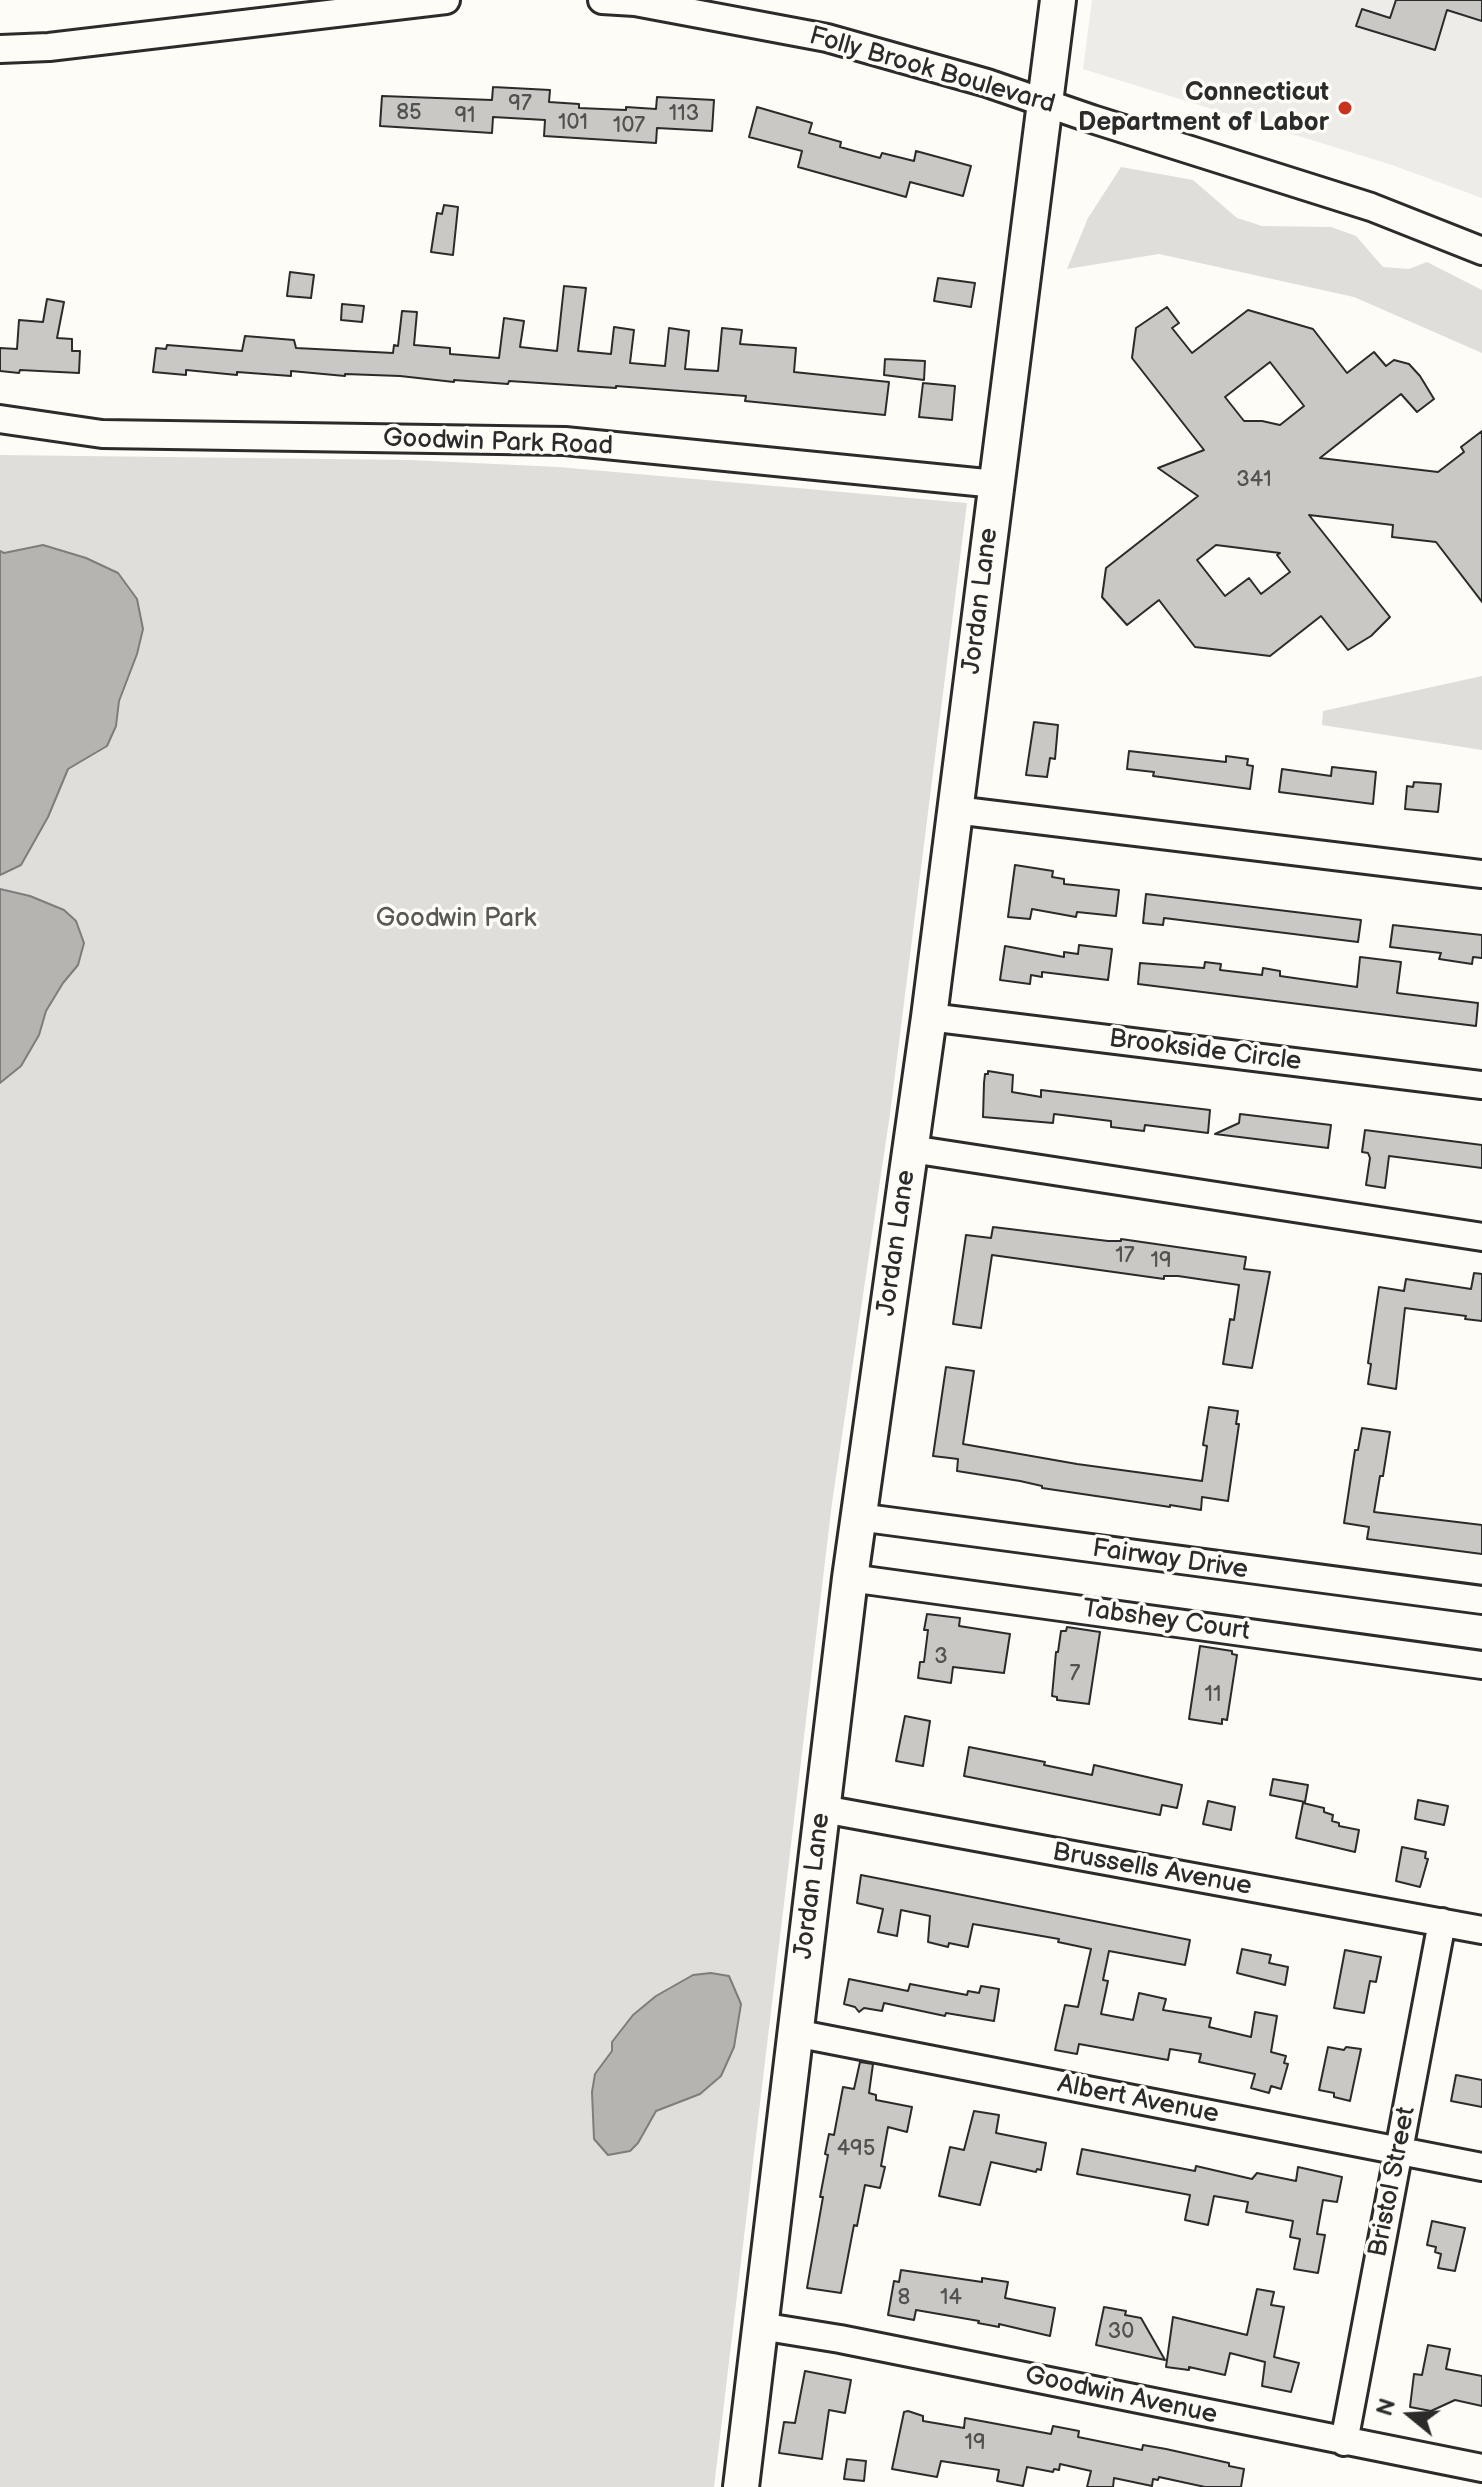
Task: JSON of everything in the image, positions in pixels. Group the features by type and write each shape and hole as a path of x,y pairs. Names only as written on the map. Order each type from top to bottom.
{"main road":[{"name":"Jordan Lane","path":"741,2487 850,1578 929,1017 1058,0"}],"street":[{"path":"0,49 49,47 446,0"},
{"name":"Folly Brook Boulevard","path":"602,0 635,2 744,20 827,38 987,83 1371,207 1482,251"},
{"name":"Goodwin Park Road","path":"0,419 102,434 565,441 996,484"},
{"path":"955,810 1482,874"},
{"name":"Brookside Circle","path":"929,1017 1482,1085"},
{"path":"911,1149 1482,1237"},
{"name":"Fairway Drive","path":"858,1517 1482,1600"},
{"name":"Tabshey Court","path":"850,1578 1482,1665"},
{"name":"Brussells Avenue","path":"823,1809 1482,1930"},
{"name":"Bristol Street","path":"1344,2442 1442,1922"},
{"name":"Albert Avenue","path":"795,2033 1482,2167"},
{"name":"Goodwin Avenue","path":"760,2326 856,2342 1482,2468"}],"shaded area":[{"name":"Connecticut Department of Labor","path":"1092,0 1482,0 1482,198 1392,165 1083,69"},
{"path":"43,545 86,558 118,573 137,599 143,629 119,701 116,726 107,746 68,769 48,817 21,865 0,875 0,551 4,553"},
{"path":"0,889 30,896 64,910 76,921 84,943 78,965 46,1011 39,1035 21,1066 0,1083"},
{"path":"711,1973 729,1976 741,2004 734,2047 721,2076 700,2094 656,2111 630,2151 608,2155 594,2139 592,2092 595,2074 612,2051 612,2042 633,2015 656,1996 693,1975"}],"green space":[{"path":"1121,167 1193,180 1237,218 1262,226 1331,227 1356,236 1383,267 1409,269 1427,262 1482,290 1482,353 1354,297 1159,254 1067,269 1088,218"},
{"name":"Goodwin Park","path":"0,455 410,460 558,467 967,503 890,1114 832,1503 714,2487 0,2487"},
{"path":"1482,676 1482,750 1322,725 1323,711"}],"building":[{"path":"1396,0 1482,0 1482,21 1447,10 1435,50 1356,26 1362,9 1390,18"},
{"path":"493,87 550,90 549,102 579,104 579,108 656,109 657,97 714,100 712,131 657,128 656,143 544,136 545,120 493,117 492,133 380,126 382,96 492,100"},
{"path":"757,107 812,123 809,133 841,142 840,147 880,158 882,153 914,161 916,151 971,166 963,196 910,182 906,197 798,167 802,151 749,137"},
{"path":"444,205 458,207 453,255 431,252 437,213 442,214"},
{"path":"290,272 314,275 311,298 287,296"},
{"path":"938,278 975,283 971,307 934,301"},
{"path":"564,286 586,288 578,351 611,354 614,327 634,330 630,363 665,366 669,328 689,331 685,369 718,371 722,328 742,330 740,344 796,348 794,372 889,382 885,415 745,401 746,396 616,386 454,382 291,371 291,376 186,370 186,375 153,372 156,348 166,349 167,345 242,351 245,336 294,340 296,348 393,353 394,345 398,346 402,311 417,312 414,345 450,348 450,354 499,358 504,318 524,321 520,347 557,351"},
{"path":"47,299 64,302 57,338 72,339 72,351 80,351 79,373 0,371 0,348 17,349 19,320 43,322"},
{"path":"342,304 364,306 362,322 341,320"},
{"path":"1167,307 1179,323 1172,328 1192,353 1248,310 1313,329 1347,373 1374,352 1386,366 1394,360 1409,364 1434,399 1417,412 1401,394 1320,458 1438,472 1464,452 1461,447 1482,431 1482,602 1436,542 1392,537 1393,525 1309,515 1390,617 1371,636 1348,650 1321,616 1270,656 1195,647 1159,600 1127,625 1102,597 1106,568 1198,496 1158,468 1204,450 1132,358 1136,328","holes":["1270,362 1304,406 1280,425 1244,421 1225,397","1216,545 1280,553 1277,555 1290,572 1261,594 1249,578 1225,596 1197,560"]},
{"path":"885,359 925,361 924,380 884,375"},
{"path":"923,383 955,386 952,420 919,417"},
{"path":"1034,722 1058,725 1055,759 1050,758 1047,777 1026,775"},
{"path":"1129,751 1226,762 1226,756 1248,759 1247,765 1253,766 1250,789 1153,776 1154,772 1127,769"},
{"path":"1332,767 1376,772 1373,804 1279,792 1282,769 1331,776"},
{"path":"1414,782 1441,784 1438,812 1405,809 1407,786 1413,787"},
{"path":"1015,865 1053,871 1052,877 1064,879 1064,884 1119,890 1116,916 1077,912 1076,917 1032,909 1030,919 1008,917"},
{"path":"1146,894 1361,920 1358,942 1164,918 1163,925 1143,923"},
{"path":"1393,925 1482,935 1482,958 1473,957 1472,964 1439,959 1441,953 1390,947"},
{"path":"1079,945 1112,949 1108,980 1042,972 1042,977 1031,975 1030,984 1000,980 1005,946 1064,957 1064,952 1078,954"},
{"path":"1360,957 1401,962 1397,993 1478,1003 1476,1026 1138,984 1140,963 1204,968 1205,962 1221,964 1220,970 1262,975 1263,968 1280,971 1280,976 1357,987"},
{"path":"988,1071 1013,1075 1012,1092 1041,1097 1041,1090 1210,1110 1208,1133 1145,1125 1144,1131 1111,1127 1111,1121 1054,1114 1053,1123 983,1117 984,1083"},
{"path":"1240,1114 1331,1125 1328,1148 1215,1134 1239,1123"},
{"path":"1365,1130 1482,1145 1482,1168 1389,1156 1385,1188 1366,1185 1370,1158 1368,1153 1362,1152"},
{"path":"993,1227 1108,1241 1121,1239 1246,1257 1244,1269 1270,1272 1252,1368 1223,1364 1239,1285 1178,1276 1164,1276 1164,1279 992,1255 981,1328 953,1324 966,1235 991,1238"},
{"path":"1474,1273 1482,1274 1482,1321 1405,1308 1396,1389 1368,1384 1379,1287 1404,1291 1406,1279 1471,1289"},
{"path":"946,1367 974,1371 963,1444 1077,1464 1202,1481 1209,1407 1238,1411 1236,1424 1239,1424 1228,1501 1202,1497 1201,1510 1170,1507 1042,1488 1020,1481 957,1471 958,1459 933,1456"},
{"path":"1362,1428 1390,1432 1374,1512 1482,1525 1482,1554 1367,1539 1369,1527 1344,1523 1355,1450 1358,1450"},
{"path":"927,1614 960,1618 959,1626 1010,1634 1004,1673 953,1667 951,1683 918,1678 920,1662 924,1662"},
{"path":"1067,1627 1100,1632 1089,1704 1057,1700 1052,1696 1056,1652 1061,1631 1066,1631"},
{"path":"1200,1646 1232,1651 1237,1655 1227,1720 1222,1719 1222,1724 1189,1719"},
{"path":"905,1716 930,1721 923,1766 896,1761"},
{"path":"969,1747 1092,1775 1094,1765 1182,1785 1177,1808 1162,1805 1160,1815 964,1776"},
{"path":"1273,1779 1308,1785 1305,1802 1270,1795"},
{"path":"1418,1800 1448,1806 1444,1825 1415,1819"},
{"path":"1208,1801 1235,1807 1231,1830 1203,1824"},
{"path":"1303,1803 1324,1808 1324,1812 1333,1815 1332,1821 1339,1823 1339,1826 1359,1830 1355,1852 1296,1838"},
{"path":"1402,1847 1426,1852 1425,1858 1428,1859 1420,1887 1396,1881"},
{"path":"861,1875 1190,1940 1185,1965 1109,1951 1103,1980 1108,1981 1101,2014 1133,2020 1139,1993 1166,1999 1163,2010 1211,2018 1209,2027 1251,2037 1255,2012 1277,2016 1271,2052 1286,2056 1284,2063 1288,2064 1281,2089 1271,2086 1269,2093 1251,2088 1255,2074 1199,2062 1201,2054 1170,2049 1168,2060 1079,2044 1077,2054 1055,2050 1065,2005 1078,2007 1091,1949 1058,1942 1059,1939 973,1924 968,1947 949,1943 948,1947 928,1942 930,1916 901,1910 897,1936 878,1932 883,1909 857,1903"},
{"path":"1242,1949 1271,1955 1269,1963 1288,1967 1285,1985 1237,1973"},
{"path":"1345,1950 1381,1957 1376,1982 1370,1981 1364,2013 1334,2008"},
{"path":"849,1979 908,1991 910,1984 967,1995 968,1991 979,1993 981,1986 999,1989 994,2021 946,2013 945,2016 884,2003 882,2011 864,2008 859,2012 855,2007 844,2004"},
{"path":"1328,2047 1361,2049 1350,2101 1319,2090"},
{"path":"860,2062 873,2064 869,2093 876,2095 876,2100 912,2107 907,2132 888,2127 880,2188 865,2185 841,2293 807,2288 823,2197 820,2197 829,2134 834,2135 843,2087 854,2089"},
{"path":"1456,2075 1482,2080 1482,2107 1451,2101"},
{"path":"974,2111 999,2115 996,2133 1046,2143 1041,2170 1037,2169 1036,2172 991,2162 980,2205 939,2196 950,2147 964,2150"},
{"path":"1082,2149 1195,2171 1196,2166 1252,2179 1257,2173 1296,2181 1298,2167 1342,2177 1337,2202 1323,2200 1317,2234 1325,2235 1318,2273 1294,2269 1300,2239 1290,2237 1293,2221 1246,2212 1248,2202 1214,2196 1208,2225 1185,2220 1190,2195 1077,2174"},
{"path":"1432,2221 1465,2228 1455,2271 1438,2268 1441,2254 1435,2252 1436,2247 1427,2245"},
{"path":"901,2270 982,2282 982,2278 1008,2282 1005,2298 1055,2308 1050,2336 916,2310 914,2320 888,2315 894,2281 899,2282"},
{"path":"1257,2289 1274,2292 1271,2305 1284,2307 1274,2357 1299,2363 1291,2392 1262,2386 1265,2362 1230,2353 1225,2375 1189,2367 1189,2370 1166,2367 1173,2317 1247,2335"},
{"path":"1104,2307 1126,2311 1125,2315 1141,2318 1165,2360 1096,2345"},
{"path":"1428,2345 1450,2349 1446,2369 1482,2376 1482,2406 1455,2400 1431,2411 1410,2407 1414,2374 1422,2375"},
{"path":"805,2371 851,2380 845,2413 829,2410 822,2459 779,2453 784,2422 795,2423"},
{"path":"904,2412 923,2416 923,2421 964,2428 965,2418 1051,2434 1053,2426 1079,2431 1078,2437 1142,2450 1143,2445 1229,2463 1229,2466 1244,2469 1241,2487 1205,2487 1159,2477 1158,2480 1153,2479 1152,2486 1114,2478 1113,2487 1087,2487 1091,2471 1060,2464 1059,2470 1054,2469 1053,2472 1027,2467 1023,2486 997,2481 999,2470 941,2461 937,2477 892,2469"},
{"path":"847,2459 866,2461 864,2481 844,2479"}],"place":[{"name":"Connecticut Department of Labor","path":"1345,108"}]}
